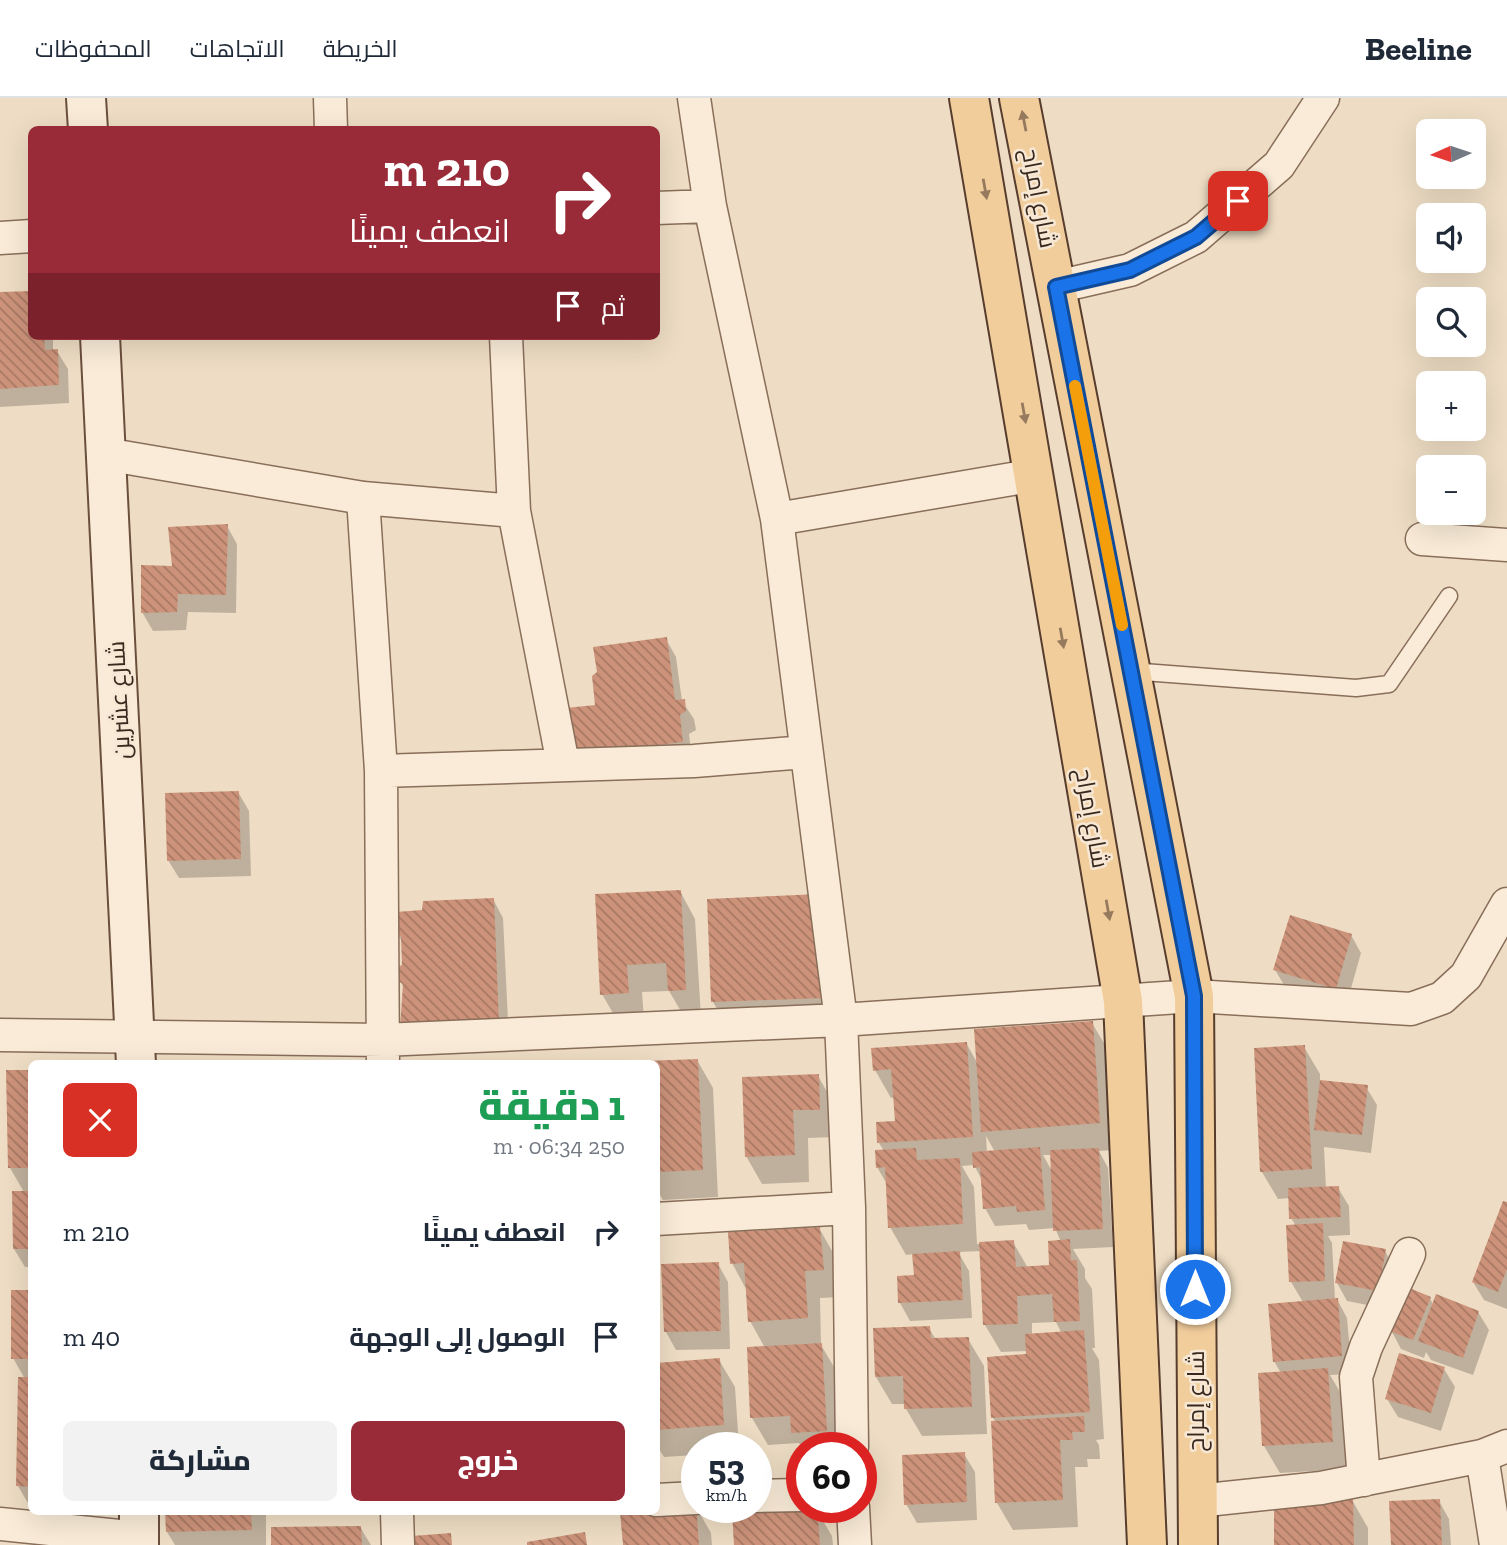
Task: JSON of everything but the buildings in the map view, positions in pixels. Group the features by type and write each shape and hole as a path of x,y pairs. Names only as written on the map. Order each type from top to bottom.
{"main road":[{"name":"شارع إمراح","path":"969,98 1123,1001 1147,1545"},
{"name":"شارع إمراح","path":"1019,98 1194,996 1198,1545"}],"street":[{"path":"86,98 88,126"},
{"path":"330,98 331,126"},
{"path":"694,98 710,206 777,519 841,1020 849,1208 852,1432"},
{"path":"1056,287 1130,270 1196,237 1279,165 1323,98"},
{"path":"660,208 710,206"},
{"path":"0,238 28,236"},
{"name":"شارع عشرين","path":"100,340 136,1050"},
{"path":"506,340 514,511 563,764"},
{"path":"105,454 363,498 514,511"},
{"path":"777,519 1035,475"},
{"path":"363,498 381,771 382,1052"},
{"path":"1422,539 1507,545"},
{"path":"381,771 694,761 805,752"},
{"path":"0,1035 136,1050 382,1052 1194,996 1411,1009 1442,998 1466,976 1507,904"},
{"path":"660,1219 849,1208"},
{"path":"1364,1480 1356,1377 1366,1347 1409,1254"},
{"path":"1197,1501 1321,1488 1494,1451 1496,1545"},
{"path":"660,1500 681,1499"},
{"path":"397,1515 398,1545"},
{"path":"854,1523 855,1545"},
{"path":"0,1524 139,1532"}],"lane":[{"path":"1130,671 1356,688 1388,684 1449,596"}],"slow traffic":[{"path":"1075,386 1122,625"}],"route":[{"path":"1195,1289 1194,996 1056,287 1130,270 1196,237 1238,201"}]}
